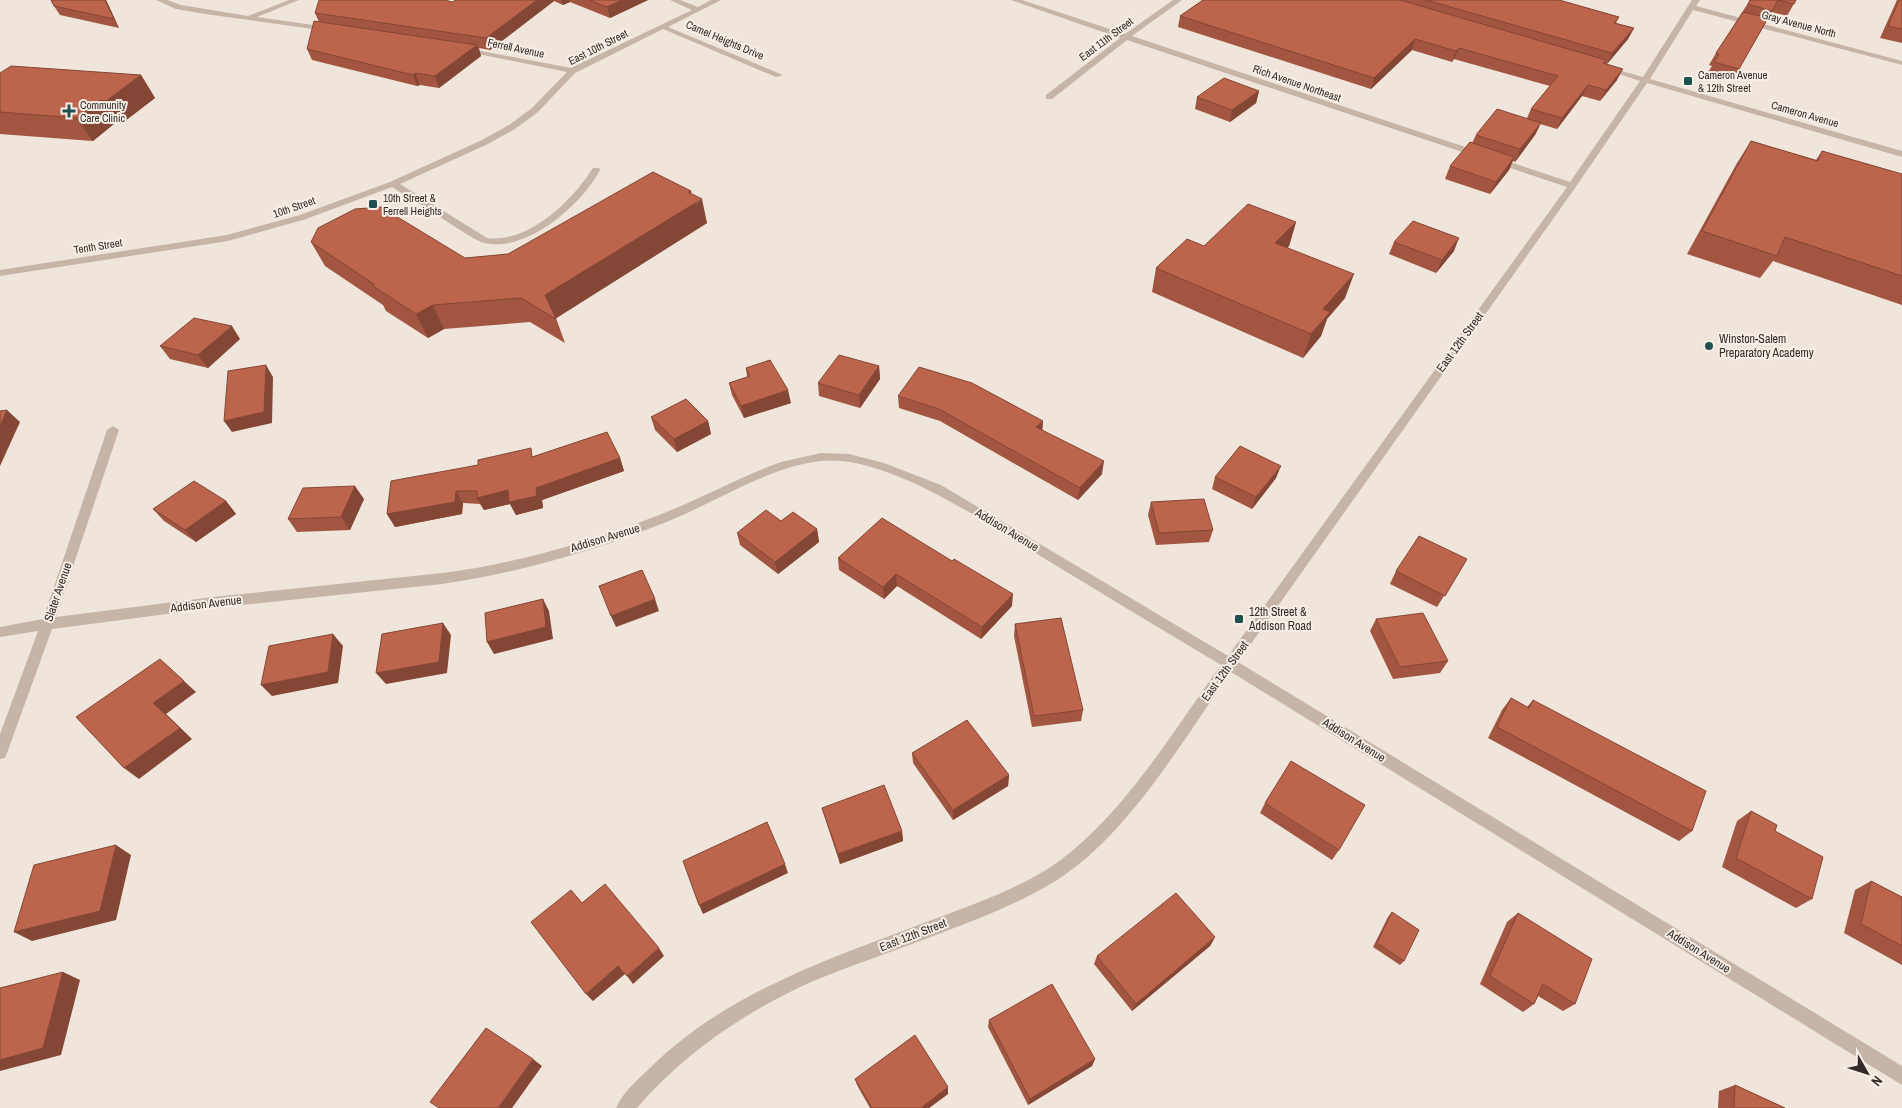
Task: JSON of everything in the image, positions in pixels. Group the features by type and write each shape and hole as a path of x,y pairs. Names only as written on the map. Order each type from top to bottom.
{"street":[{"path":"160,0 179,7 334,30"},
{"path":"249,17 295,0"},
{"path":"674,0 697,10"},
{"name":"East 10th Street","path":"393,184 486,142 512,127 535,110 572,71 717,0"},
{"name":"Rich Avenue Northeast","path":"1015,0 1572,186"},
{"name":"East 11th Street","path":"1049,98 1126,37 1178,0"},
{"name":"East 12th Street","path":"626,1108 645,1085 678,1053 732,1015 806,976 988,907 1051,875 1091,844 1134,797 1230,664 1572,186 1696,0"},
{"name":"Gray Avenue North","path":"1690,7 1902,63"},
{"name":"Camel Heights Drive","path":"663,26 779,75"},
{"name":"Ferrell Avenue","path":"458,48 572,71"},
{"name":"Cameron Avenue","path":"1597,66 1902,154"},
{"path":"393,184 484,240 500,241 517,237 561,211 585,189 596,170"},
{"name":"10th Street","path":"199,243 265,229 393,184"},
{"name":"Tenth Street","path":"0,274 199,243"},
{"name":"Slater Avenue","path":"0,753 48,623 113,430"},
{"name":"Addison Avenue","path":"0,632 48,623 362,586 438,580 500,568 633,531 686,509 760,473 799,460 826,456 852,459 902,473 937,488 1230,664 1902,1076"}],"building":[{"path":"51,0 105,0 114,19 54,6"},
{"path":"319,0 444,0 453,2 455,0 537,0 486,38 315,13"},
{"path":"589,0 622,0 607,7"},
{"path":"1203,0 1400,0 1606,60 1603,63 1623,69 1606,90 1588,85 1562,118 1531,109 1558,76 1459,48 1456,51 1415,39 1374,78 1180,16"},
{"path":"1426,0 1559,0 1619,17 1614,23 1634,28 1612,53"},
{"path":"1750,0 1778,0 1772,11 1748,4"},
{"path":"1778,0 1796,0 1794,4"},
{"path":"1899,0 1902,0 1902,29 1888,26"},
{"path":"1743,12 1768,18 1739,69 1714,62 1719,54 1716,53"},
{"path":"314,21 477,45 435,76 415,73 413,75 307,49"},
{"path":"11,66 141,75 106,101 100,100 77,118 0,112 0,73"},
{"path":"1224,78 1259,91 1232,110 1197,97"},
{"path":"1497,109 1541,123 1520,149 1476,135"},
{"path":"1751,141 1818,161 1822,151 1902,174 1902,276 1785,237 1777,256 1702,231"},
{"path":"1470,142 1514,157 1496,182 1450,166"},
{"path":"653,172 691,191 688,192 702,199 545,295 556,319 521,298 433,305 416,314 311,242 318,228 355,209 381,207 465,258 508,254"},
{"path":"1248,204 1296,222 1275,243 1354,274 1323,309 1330,312 1311,334 1156,268 1187,239 1204,246"},
{"path":"1413,221 1459,238 1442,260 1394,242"},
{"path":"194,318 232,326 198,355 160,346"},
{"path":"839,355 879,366 859,395 818,383"},
{"path":"770,360 788,390 741,406 729,383 750,376 746,368"},
{"path":"266,365 264,412 224,421 228,371"},
{"path":"919,367 972,383 1043,421 1036,427 1104,461 1080,488 939,409 898,396"},
{"path":"686,399 708,421 674,439 651,417"},
{"path":"7,410 0,426 0,411"},
{"path":"607,432 620,458 536,488 537,496 509,502 508,490 477,498 477,491 456,491 455,502 387,514 391,481 478,465 478,460 531,448 532,457"},
{"path":"1240,446 1281,466 1256,497 1215,477"},
{"path":"194,481 226,501 185,530 153,509"},
{"path":"355,486 341,517 288,519 303,488"},
{"path":"1204,499 1213,530 1159,533 1151,502"},
{"path":"766,510 781,521 793,512 817,529 775,562 737,533"},
{"path":"882,518 952,561 954,559 1013,594 982,627 896,574 883,587 838,558"},
{"path":"1419,536 1467,559 1445,596 1396,571"},
{"path":"642,570 655,599 611,616 599,586"},
{"path":"543,599 546,627 487,642 485,613"},
{"path":"1423,613 1448,661 1400,667 1376,619"},
{"path":"1061,618 1083,710 1034,716 1015,624"},
{"path":"443,623 439,662 376,673 382,634"},
{"path":"333,634 328,672 261,685 269,646"},
{"path":"160,659 184,681 153,703 180,728 124,768 76,717"},
{"path":"1511,698 1529,708 1533,700 1706,791 1692,831 1497,727"},
{"path":"967,720 1009,775 953,810 912,753"},
{"path":"1291,761 1365,805 1339,850 1265,803"},
{"path":"884,785 902,831 838,854 822,808"},
{"path":"1751,811 1777,825 1775,831 1823,857 1812,899 1736,858"},
{"path":"767,822 785,864 699,905 683,861"},
{"path":"116,845 100,911 14,932 34,865"},
{"path":"1871,881 1902,897 1902,946 1861,924"},
{"path":"605,884 659,948 627,976 618,966 586,994 531,922 571,890 582,903"},
{"path":"1176,893 1215,937 1136,1004 1097,956"},
{"path":"1392,912 1419,930 1404,961 1377,943"},
{"path":"1518,913 1592,959 1575,1004 1543,984 1534,1004 1490,976"},
{"path":"63,972 43,1048 0,1060 0,988"},
{"path":"1052,984 1095,1059 1030,1099 989,1020"},
{"path":"486,1028 533,1059 498,1108 439,1108 430,1102"},
{"path":"915,1035 948,1087 921,1108 872,1108 855,1079"},
{"path":"1735,1085 1785,1108 1734,1108"}],"place":[{"name":"Cameron Avenue & 12th Street","path":"1688,81"},
{"name":"Community Care Clinic","path":"69,111"},
{"name":"10th Street & Ferrell Heights","path":"373,204"},
{"name":"Winston-Salem Preparatory Academy","path":"1709,346"},
{"name":"12th Street & Addison Road","path":"1239,619"}]}
